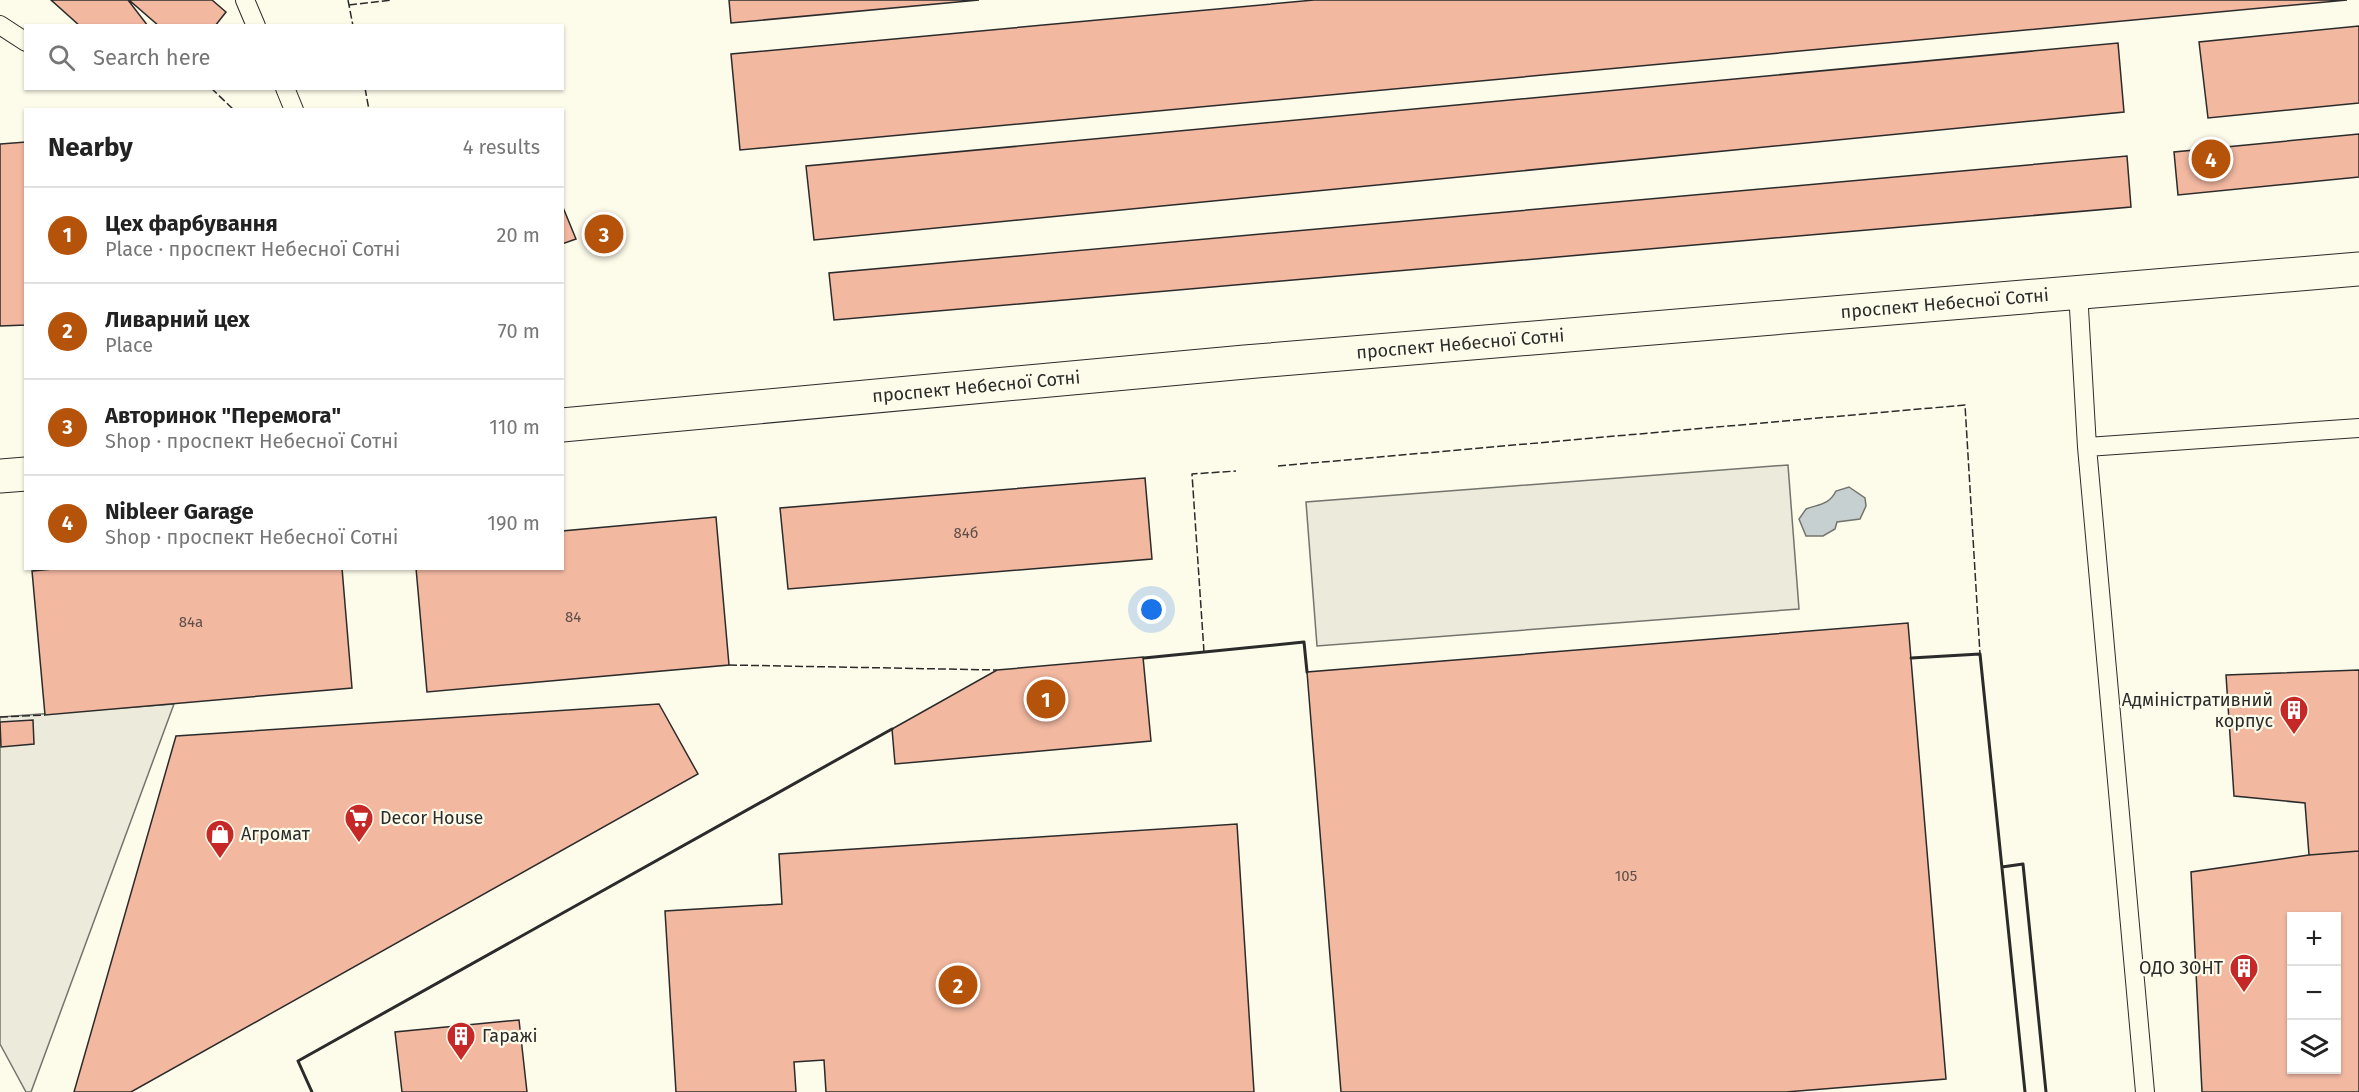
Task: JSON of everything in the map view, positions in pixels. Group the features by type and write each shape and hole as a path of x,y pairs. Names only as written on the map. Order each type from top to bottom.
{"main road":[{"name":"проспект Небесної Сотні","path":"564,425 1234,363 2359,269"},
{"path":"0,476 24,474"}],"lane":[{"path":"245,0 255,24"},
{"path":"0,25 24,41"},
{"path":"286,90 293,108"},
{"path":"2078,291 2087,447 2145,1092"},
{"path":"2087,447 2359,428"}],"shaded area":[{"path":"1788,465 1799,609 1317,646 1306,502"},
{"path":"1849,487 1865,498 1866,506 1860,519 1837,522 1835,529 1823,536 1806,536 1799,519 1806,509 1827,502 1836,491"},
{"path":"174,704 31,1092 26,1092 0,1044 0,717"}],"building":[{"path":"51,0 128,0 146,24 78,24"},
{"path":"129,0 212,0 226,12 217,24 157,24"},
{"path":"729,0 979,0 731,23"},
{"path":"1314,0 2347,0 740,150 731,54"},
{"path":"2359,26 2359,103 2208,118 2199,42"},
{"path":"2118,43 2124,112 814,240 806,166"},
{"path":"2359,134 2359,177 2178,195 2174,152"},
{"path":"24,142 24,325 0,326 0,144"},
{"path":"2127,156 2131,207 834,320 829,273"},
{"path":"564,210 576,239 564,243"},
{"path":"1145,478 1152,559 788,589 780,508"},
{"path":"716,517 729,665 427,692 416,570 564,570 564,531"},
{"path":"342,570 352,688 45,715 32,571"},
{"path":"1908,623 1946,1079 1786,1092 1341,1092 1307,672"},
{"path":"1143,657 1151,741 895,764 892,729 997,670"},
{"name":"Адміністративний корпус","path":"2359,670 2359,851 2309,855 2305,803 2234,796 2226,675"},
{"name":"Decor House","path":"659,704 698,774 131,1092 74,1092 176,736"},
{"path":"33,720 34,744 1,747 0,722"},
{"path":"1237,824 1254,1092 826,1092 824,1060 794,1062 796,1092 676,1092 665,911 782,904 779,854"},
{"name":"ОДО ЗОНТ","path":"2359,851 2359,1092 2202,1092 2191,872 2309,855"},
{"name":"Гаражі","path":"519,1020 527,1092 402,1092 395,1032"}],"fence":[{"path":"348,0 353,24"},
{"path":"349,5 392,0"},
{"path":"213,90 232,108"},
{"path":"365,90 369,108"},
{"path":"1278,466 1965,405 1980,654"},
{"path":"1204,652 1192,474 1236,471"},
{"path":"729,665 997,670"},
{"path":"0,717 45,715"}],"wall":[{"path":"1144,658 1304,642 1307,672"},
{"path":"1911,658 1980,654 2025,1092"},
{"path":"312,1092 298,1061 892,729"},
{"path":"2002,867 2023,864 2046,1092"}],"place":[{"name":"Nibleer Garage","path":"2211,159"},
{"name":"Авторинок \"Перемога\"","path":"604,234"},
{"name":"Цех фарбування","path":"1046,699"},
{"name":"Адміністративний корпус","path":"2294,736"},
{"name":"Decor House","path":"359,844"},
{"name":"Агромат","path":"220,860"},
{"name":"Ливарний цех","path":"958,985"},
{"name":"ОДО ЗОНТ","path":"2244,994"},
{"name":"Гаражі","path":"461,1062"}]}
